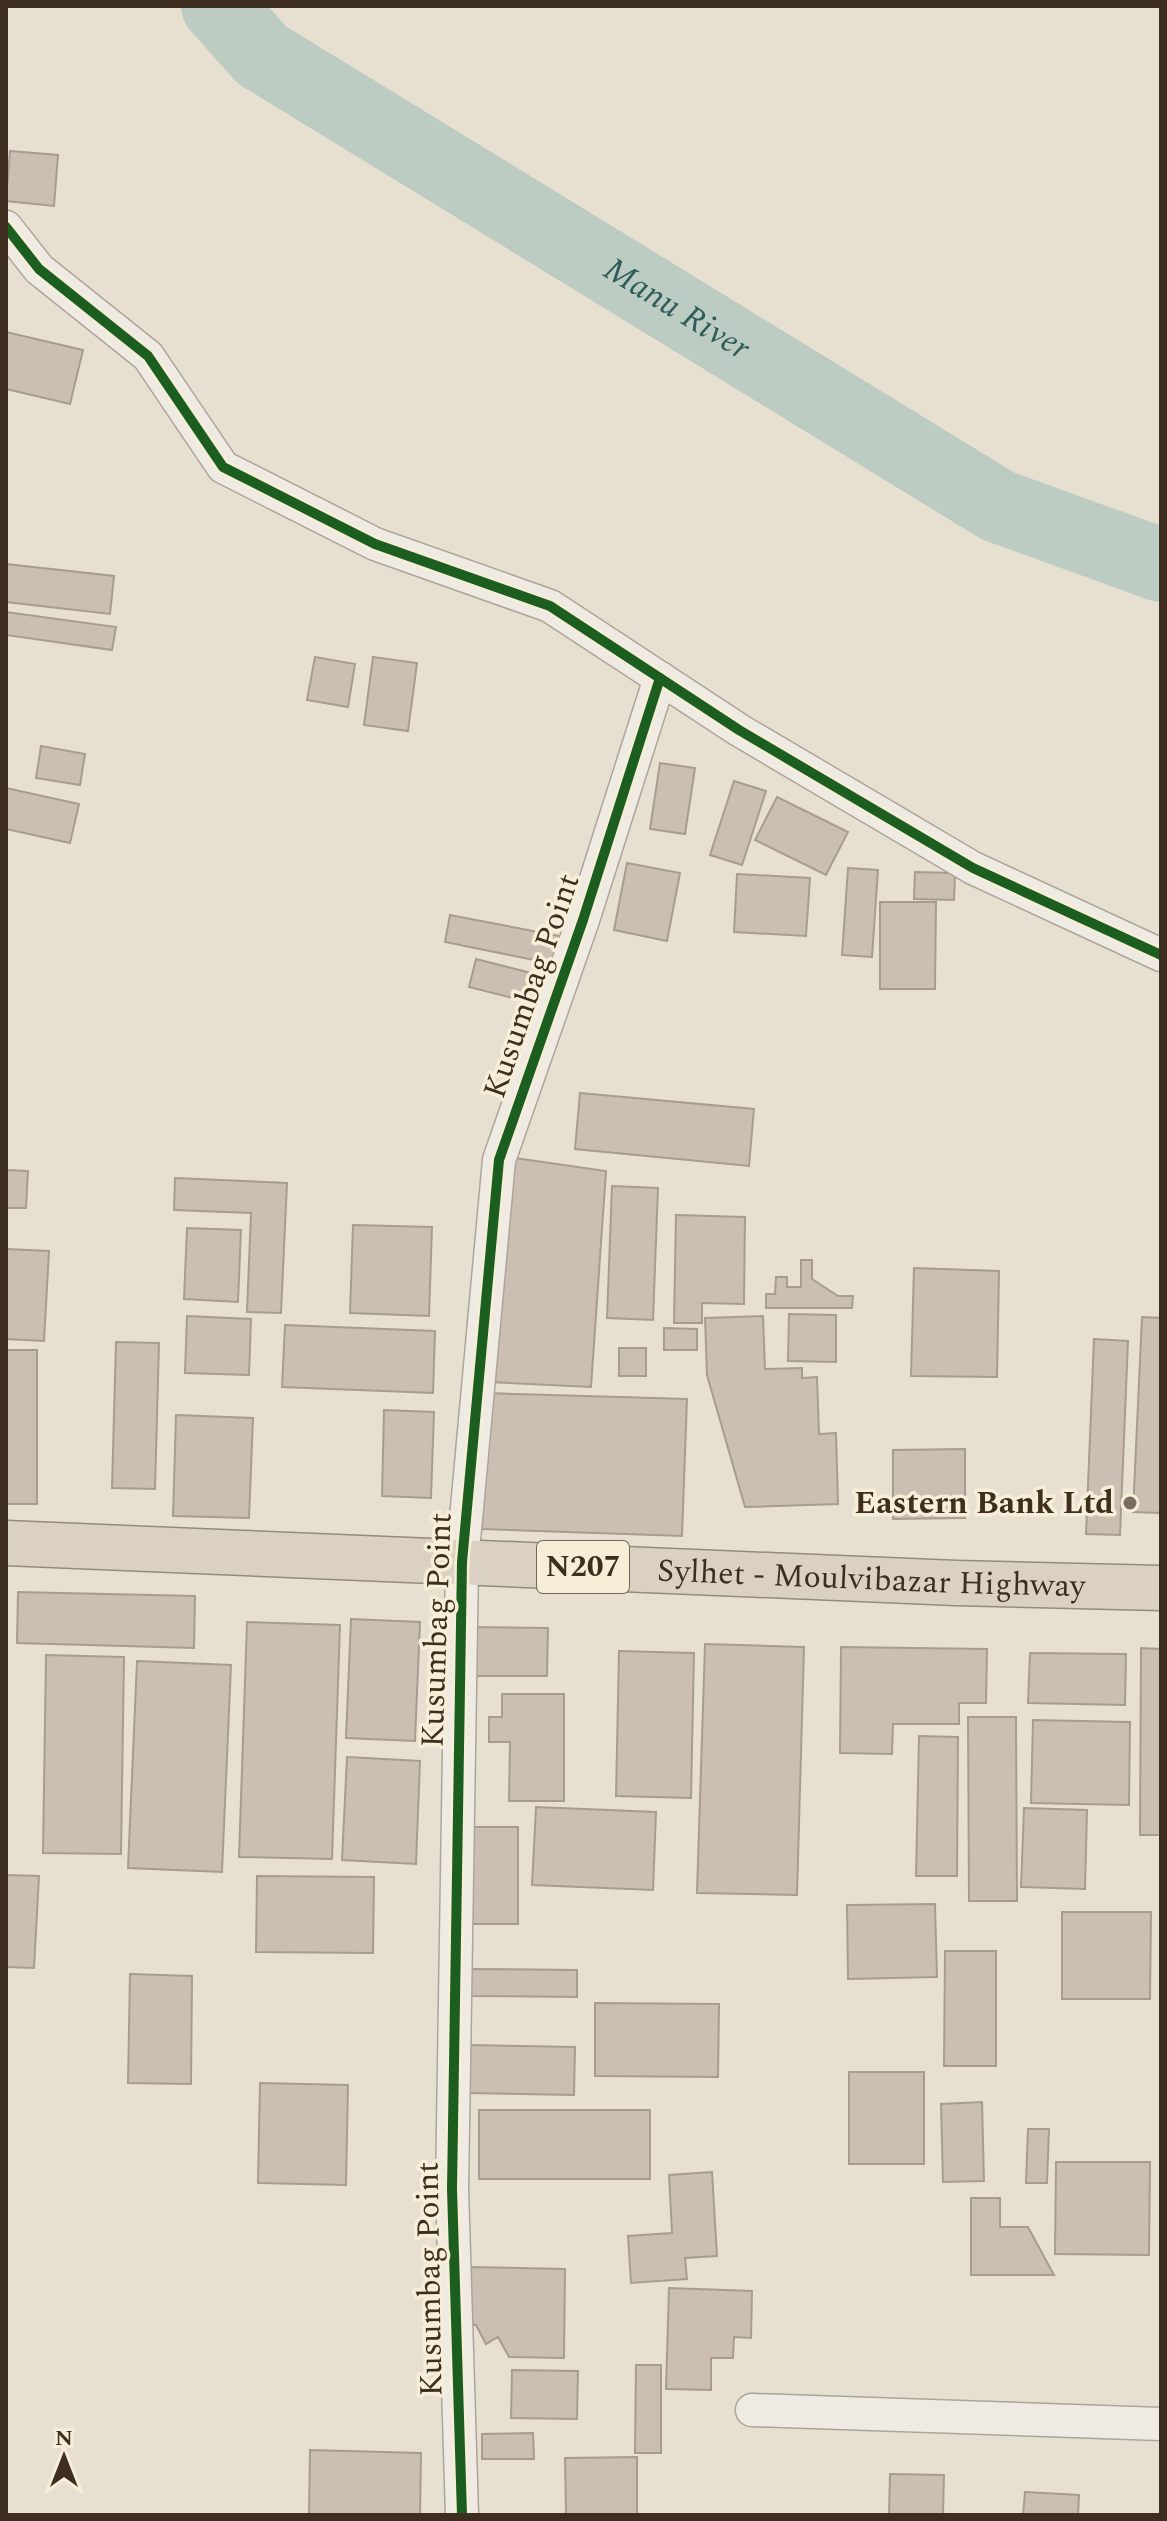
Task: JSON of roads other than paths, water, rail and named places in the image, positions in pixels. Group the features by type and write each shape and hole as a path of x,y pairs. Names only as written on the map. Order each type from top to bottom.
{"highway":[{"name":"Sylhet - Moulvibazar Highway","path":"6,1543 1161,1588"}],"street":[{"path":"6,227 39,269 148,356 223,467 375,544 550,606 739,730 973,868 1161,955"},
{"name":"Kusumbag Point","path":"462,2515 452,2189 462,1562 499,1160 583,920 660,678"},
{"path":"752,2410 1161,2424"}],"waterway":[{"name":"Manu River","path":"218,6 262,55 998,506 1161,565"}],"place":[{"name":"Eastern Bank Ltd","path":"1130,1503"}]}
